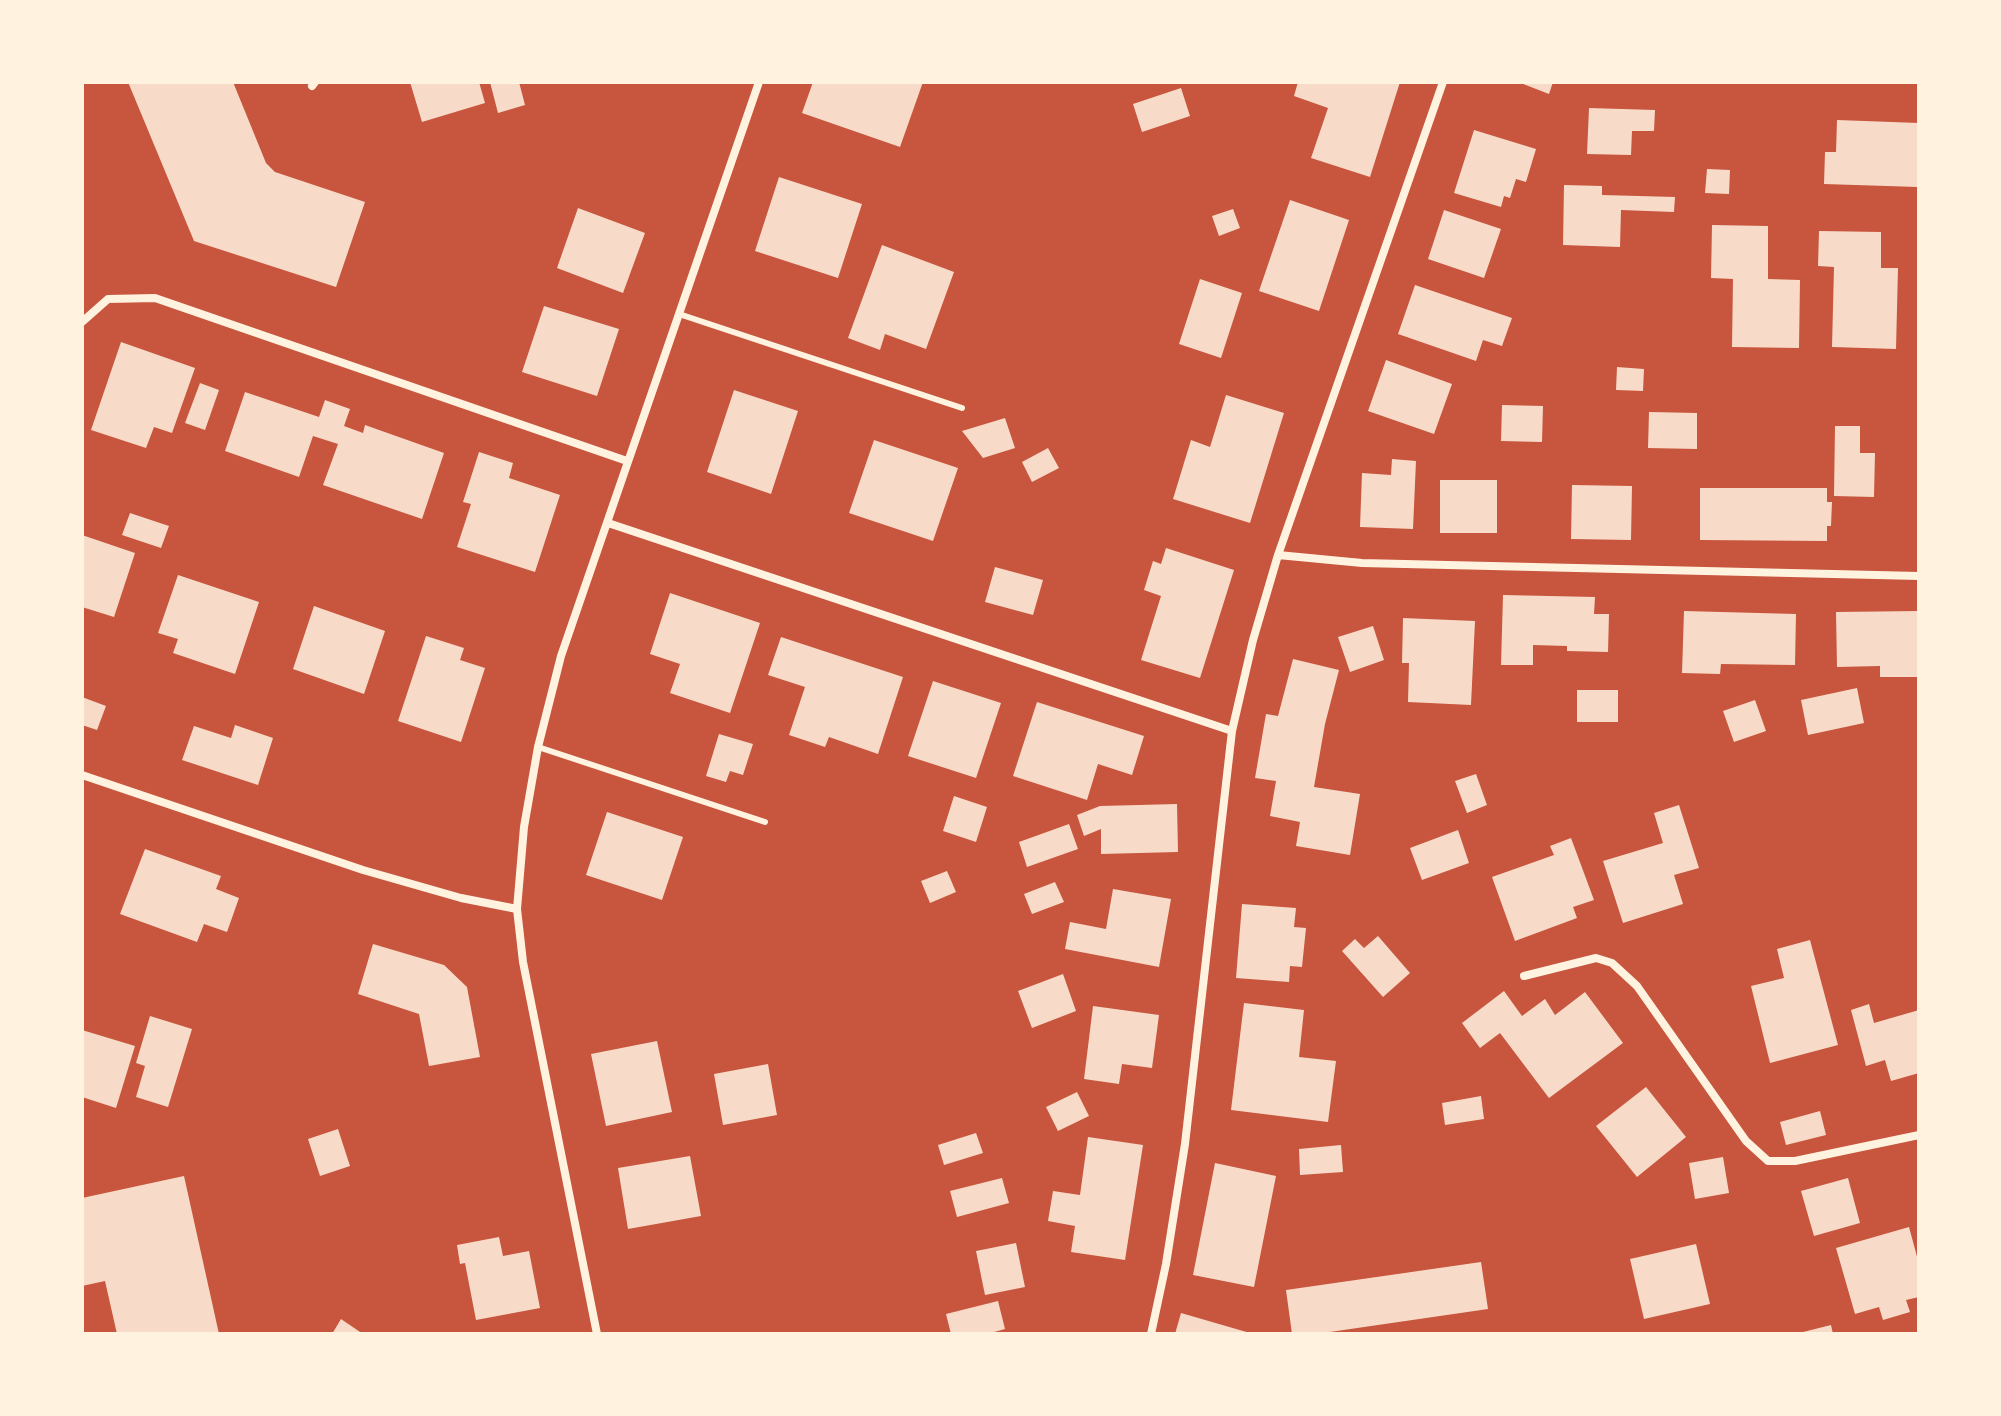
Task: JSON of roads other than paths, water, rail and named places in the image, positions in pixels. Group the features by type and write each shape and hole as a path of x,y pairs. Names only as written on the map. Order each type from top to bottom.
{"street":[{"path":"597,1334 523,962 517,909 524,827 538,747 561,656 759,82"},
{"path":"1151,1334 1166,1264 1185,1144 1232,731 1253,640 1278,555 1443,82"},
{"path":"82,322 108,299 155,298 627,461"},
{"path":"608,523 1232,731"},
{"path":"1278,555 1362,563 1919,576"},
{"path":"82,775 363,870 461,898 517,909"},
{"path":"1524,976 1596,958 1612,963 1637,986 1746,1141 1768,1161 1795,1161 1919,1135"}],"lane":[{"path":"679,314 962,408"},
{"path":"538,747 765,822"}]}
